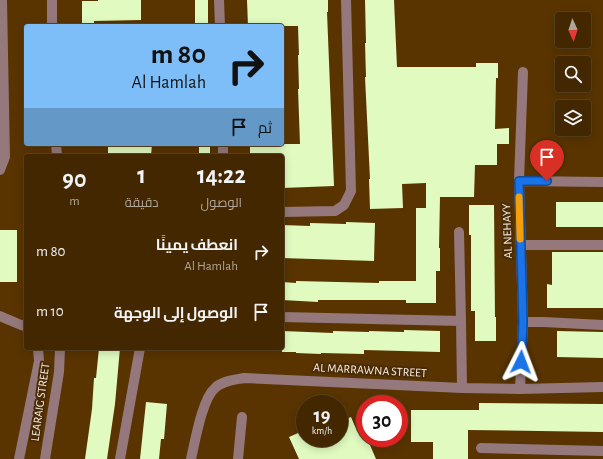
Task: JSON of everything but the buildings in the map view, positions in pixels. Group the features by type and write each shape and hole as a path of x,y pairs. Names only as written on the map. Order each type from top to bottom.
{"street":[{"path":"0,170 5,157 2,0"},
{"path":"52,0 52,24"},
{"path":"219,0 220,24"},
{"path":"284,212 335,211 344,205 351,191 346,0"},
{"name":"AL NEHAYY","path":"520,389 523,322 519,181 523,72"},
{"path":"519,181 603,182"},
{"path":"459,232 462,388"},
{"path":"520,245 603,245"},
{"path":"0,316 24,326"},
{"path":"284,317 461,321"},
{"path":"523,322 603,325"},
{"name":"LEARAIG STREET","path":"19,459 39,361 38,350"},
{"name":"LEARAIG STREET","path":"45,459 59,372 60,350"},
{"path":"120,459 140,350"},
{"name":"AL MARRAWNA STREET","path":"191,459 204,404 214,389 219,385 244,378 462,388 520,389 603,387"},
{"path":"238,459 242,417"},
{"path":"480,448 603,450"}],"slow traffic":[{"path":"519,197 520,239"}],"route":[{"path":"521,362 523,322 519,181 547,181"}]}
